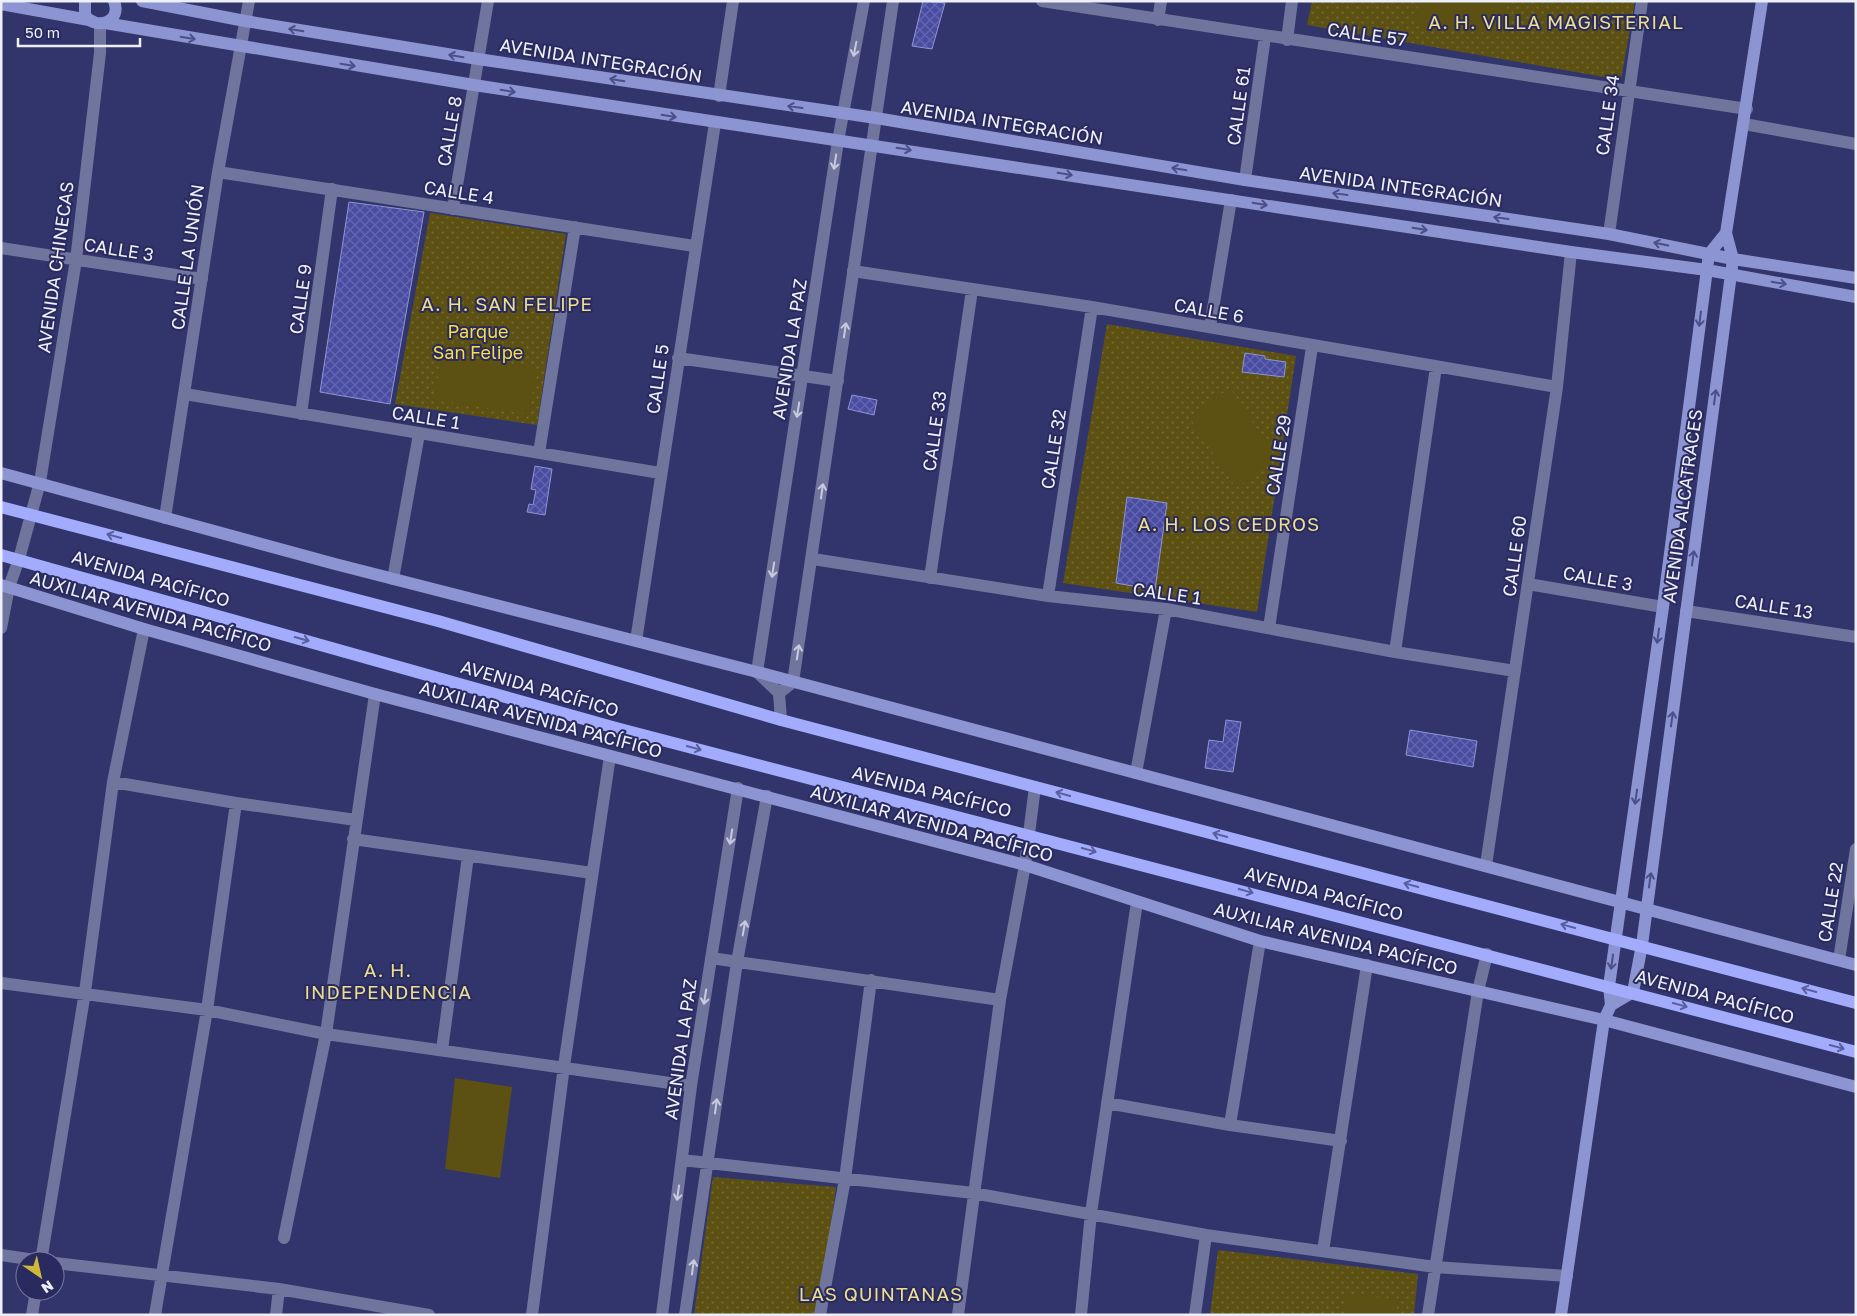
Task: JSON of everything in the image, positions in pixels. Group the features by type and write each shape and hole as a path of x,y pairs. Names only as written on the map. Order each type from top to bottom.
{"main road":[{"path":"85,1 84,11 98,23"},
{"path":"98,23 114,16 114,1"},
{"name":"AVENIDA INTEGRACIÓN","path":"142,1 245,21 478,59 876,118 1245,180 1609,234 1733,259 1856,278"},
{"name":"AVENIDA ALCATRACES","path":"1632,992 1642,946 1733,259 1726,234 1762,1"},
{"path":"1,4 240,48 474,85 715,123 838,141 872,144 1571,252 1707,270 1856,297"},
{"path":"1561,1315 1604,1020 1611,1005 1609,986 1615,938 1709,254 1726,234"},
{"path":"1,473 393,579 757,672 1136,772 1856,965"},
{"name":"AVENIDA PACÍFICO","path":"1,507 438,621 781,720 1615,938 1856,1003"},
{"name":"AVENIDA PACÍFICO","path":"1,555 616,728 1029,834 1856,1052"},
{"name":"AUXILIAR AVENIDA PACÍFICO","path":"5,586 144,630 375,694 1025,865 1260,941 1604,1020 1856,1087"},
{"path":"1611,1005 1632,992"}],"street":[{"name":"CALLE LA UNIÓN","path":"165,518 218,172 249,1"},
{"path":"478,59 488,1"},
{"path":"719,96 733,1"},
{"name":"AVENIDA LA PAZ","path":"757,672 838,141 864,1"},
{"path":"779,693 793,682 813,559 893,1"},
{"name":"CALLE 57","path":"1042,1 1265,37 1746,109"},
{"path":"1158,20 1161,1"},
{"path":"1287,40 1292,1"},
{"name":"CALLE 34","path":"1609,234 1642,1"},
{"name":"AVENIDA CHINECAS","path":"19,559 40,482 76,260 100,53 98,23"},
{"name":"CALLE 61","path":"1245,180 1265,37"},
{"name":"CALLE 8","path":"454,208 478,59"},
{"name":"CALLE 5","path":"636,641 694,246 715,123"},
{"path":"1744,124 1856,144"},
{"name":"CALLE 4","path":"218,172 694,246"},
{"name":"CALLE 9","path":"301,414 332,189"},
{"path":"1210,327 1231,200"},
{"path":"539,453 575,228"},
{"name":"CALLE 3","path":"1,248 202,280"},
{"name":"CALLE 60","path":"1486,865 1557,387 1571,252"},
{"name":"CALLE 6","path":"853,271 1210,327 1557,387"},
{"name":"CALLE 33","path":"930,578 972,290"},
{"name":"CALLE 32","path":"1048,596 1092,308"},
{"name":"CALLE 29","path":"1269,628 1312,346"},
{"path":"678,358 838,382"},
{"path":"1394,652 1436,367"},
{"name":"CALLE 1","path":"185,394 660,473"},
{"path":"393,579 419,434"},
{"path":"1,628 5,586 19,559"},
{"name":"CALLE 1","path":"813,559 1048,596 1166,609 1394,652 1515,671"},
{"name":"CALLE 3","path":"1528,584 1662,607"},
{"path":"1136,772 1166,609"},
{"name":"CALLE 13","path":"1686,611 1856,636"},
{"path":"43,1251 85,992 113,782 144,630"},
{"path":"757,672 779,693 781,720"},
{"path":"284,1238 326,1034 375,694"},
{"path":"532,1315 564,1066 610,756"},
{"path":"113,782 236,803 356,820"},
{"path":"958,1315 1000,1000 1025,865 1035,787"},
{"name":"AVENIDA LA PAZ","path":"662,1315 691,1086 738,788"},
{"path":"685,1315 737,962 767,796"},
{"path":"155,1315 207,1010 236,803"},
{"path":"353,839 592,873"},
{"name":"CALLE 22","path":"1839,960 1856,849"},
{"path":"442,1050 468,856"},
{"path":"1081,1315 1091,1213 1137,902"},
{"path":"1230,1125 1260,941"},
{"path":"1428,1315 1478,991 1487,954"},
{"path":"711,958 1000,1000"},
{"path":"1323,1251 1367,966"},
{"path":"820,1315 845,1179 870,980"},
{"path":"1,983 85,992 207,1010 326,1034 564,1066 691,1086"},
{"path":"1107,1103 1230,1125 1341,1141"},
{"path":"682,1160 973,1193 1206,1235 1434,1267 1567,1276"},
{"path":"1195,1315 1206,1235"},
{"path":"1,1255 15,1257"},
{"path":"65,1263 279,1289 404,1313 429,1315"},
{"path":"276,1315 279,1289"},
{"path":"32,1315 34,1301"}],"green space":[{"path":"1312,1 1635,1 1621,80 1307,25"},
{"path":"1419,1 1508,1 1502,35 1415,23"},
{"name":"Parque San Felipe","path":"430,213 566,234 537,425 395,404"},
{"path":"1107,324 1296,356 1257,612 1063,583"},
{"path":"442,354 537,368 529,414 434,400"},
{"path":"1230,388 1276,458 1236,488 1189,417"},
{"path":"455,1078 512,1087 500,1178 445,1169"},
{"path":"713,1177 836,1187 818,1315 694,1315"},
{"path":"1218,1250 1418,1274 1414,1315 1210,1315"},
{"path":"1346,1295 1398,1299 1396,1315 1344,1315"}],"building":[{"path":"923,1 945,3 932,49 912,46"},
{"path":"349,202 424,212 390,404 320,392"},
{"path":"1245,353 1265,356 1265,359 1286,362 1284,377 1242,372"},
{"path":"852,395 877,400 874,415 848,409"},
{"path":"535,466 552,469 545,515 527,512 529,504 533,505 536,490 531,489"},
{"path":"1127,497 1167,503 1155,590 1116,583"},
{"path":"1226,720 1241,722 1233,772 1205,768 1209,740 1223,742"},
{"path":"1410,730 1477,741 1473,767 1406,755"}],"district":[{"name":"A. H. VILLA MAGISTERIAL","path":"1556,21"},
{"name":"A. H. SAN FELIPE","path":"507,303"},
{"name":"A. H. LOS CEDROS","path":"1229,523"},
{"name":"A. H. INDEPENDENCIA","path":"388,980"},
{"name":"LAS QUINTANAS","path":"881,1293"}]}
